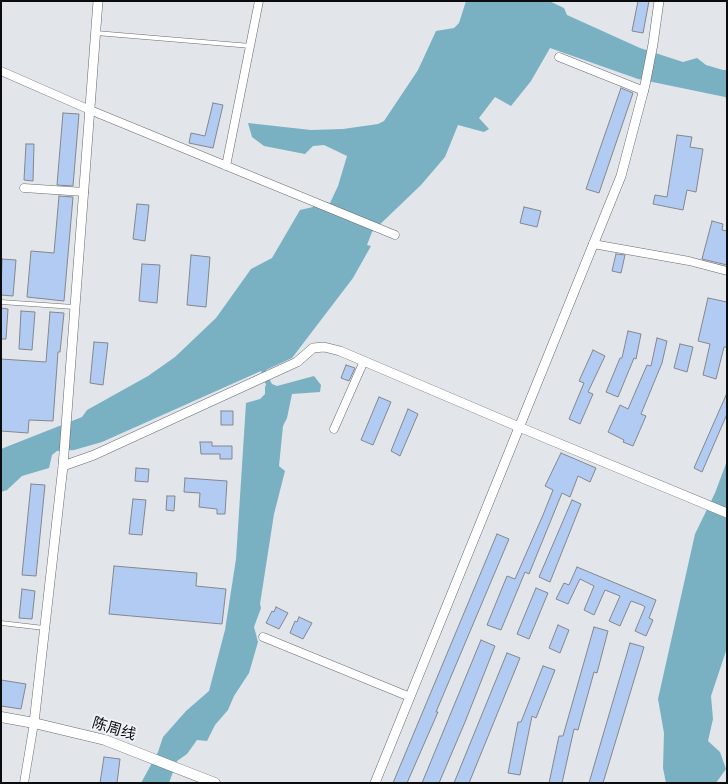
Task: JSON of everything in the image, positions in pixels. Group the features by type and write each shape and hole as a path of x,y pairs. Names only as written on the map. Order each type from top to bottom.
{"main road":[{"name":"陈周线","path":"1,717 105,740 215,783"}],"street":[{"path":"24,783 34,723 64,456 98,1"},
{"path":"226,166 259,1"},
{"path":"375,783 621,176 644,91 659,1"},
{"path":"559,57 644,91"},
{"path":"1,71 90,110 395,235"},
{"path":"24,188 84,192"},
{"path":"593,244 727,271"},
{"path":"63,466 94,456 297,362 313,348 324,347 340,351 727,513"},
{"path":"334,429 364,361"},
{"path":"264,637 410,697"}],"lane":[{"path":"96,33 251,46"},
{"path":"1,302 76,307"},
{"path":"1,624 45,628"}],"water":[{"path":"466,1 549,1 564,8 567,15 640,48 683,62 697,58 706,65 727,70 727,99 725,97 638,79 550,48 531,81 511,106 495,97 479,118 489,129 484,132 458,125 445,157 421,185 372,232 367,245 371,246 353,278 292,358 266,370 272,384 277,386 314,376 321,385 320,392 292,394 287,418 283,426 279,466 285,471 274,514 260,604 261,608 254,627 258,642 249,673 234,696 228,710 215,725 207,741 197,740 187,754 177,761 169,783 141,783 158,752 163,737 186,711 209,691 225,630 236,559 246,403 260,399 265,394 266,385 261,371 102,442 74,450 57,451 52,455 49,468 22,476 7,490 1,492 1,449 82,417 87,410 148,376 175,357 216,318 251,269 272,258 300,210 313,207 317,200 330,203 338,186 347,156 324,145 313,146 305,154 264,146 252,137 248,123 311,130 343,129 378,124 384,121 418,70 436,31 454,28 459,23"},
{"path":"727,461 727,648 711,696 713,719 708,741 720,752 726,769 716,783 666,783 663,768 664,733 658,699 695,534 715,493"}],"building":[{"path":"638,1 649,1 643,33 632,31"},
{"path":"621,88 633,93 599,193 586,189"},
{"path":"213,103 223,105 213,148 189,143 191,133 205,136"},
{"path":"63,113 79,114 73,186 57,185"},
{"path":"677,135 692,137 690,147 703,149 696,192 687,190 683,210 653,204 655,195 667,197"},
{"path":"26,144 34,144 33,181 24,180"},
{"path":"59,196 73,197 64,301 27,297 31,251 54,253"},
{"path":"137,204 149,205 145,241 133,239"},
{"path":"524,207 541,211 537,227 520,223"},
{"path":"712,221 723,224 722,230 727,231 727,265 702,259"},
{"path":"616,254 625,255 621,273 612,271"},
{"path":"191,255 210,257 206,307 187,305"},
{"path":"2,259 16,260 13,296 1,295"},
{"path":"142,264 160,265 157,303 139,301"},
{"path":"708,298 727,302 727,347 724,347 716,379 703,375 710,344 698,341"},
{"path":"1,308 8,309 6,339 1,339"},
{"path":"21,311 35,312 32,350 19,349"},
{"path":"50,312 64,313 60,352 58,352 53,421 29,420 28,433 1,431 1,359 46,362"},
{"path":"628,331 641,334 636,359 634,358 618,397 606,392 620,358 622,358"},
{"path":"657,338 667,341 662,363 641,414 646,416 633,446 608,432 620,405 628,409 647,365 651,366"},
{"path":"94,342 108,343 103,385 90,383"},
{"path":"680,344 693,347 687,372 674,368"},
{"path":"593,350 605,356 588,392 593,394 580,424 569,419 584,383 579,381"},
{"path":"346,365 355,368 349,381 341,378"},
{"path":"727,393 727,414 702,472 694,468"},
{"path":"379,397 391,402 373,445 361,440"},
{"path":"408,409 418,414 400,456 391,451"},
{"path":"221,411 233,411 233,425 221,425"},
{"path":"200,442 212,442 212,446 232,446 232,459 220,459 220,454 201,454"},
{"path":"561,453 596,468 590,482 578,476 570,497 562,493 529,574 525,572 501,630 487,625 507,576 515,579 543,515 553,490 545,486"},
{"path":"136,468 149,469 148,482 135,481"},
{"path":"185,478 227,481 225,514 217,514 217,509 199,507 200,493 184,492"},
{"path":"31,484 45,485 36,576 22,575"},
{"path":"167,496 175,496 174,511 166,510"},
{"path":"133,499 146,500 142,535 129,534"},
{"path":"572,500 581,504 550,582 539,577"},
{"path":"497,534 509,539 436,712 438,712 407,783 393,783"},
{"path":"114,566 197,573 196,586 226,589 222,624 109,614"},
{"path":"577,567 656,600 649,618 653,620 646,636 635,631 645,607 631,601 620,626 609,621 620,596 605,590 594,615 584,610 594,586 580,579 568,604 556,599 564,583 569,585"},
{"path":"536,588 548,593 529,639 517,634"},
{"path":"22,589 35,591 32,619 19,618"},
{"path":"276,607 288,613 279,629 266,623"},
{"path":"299,617 312,623 303,639 290,633 295,621 297,622"},
{"path":"558,625 569,630 560,653 549,648"},
{"path":"594,627 608,631 597,673 594,672 578,730 574,729 562,783 549,783 559,736 563,736"},
{"path":"481,640 495,646 465,722 439,783 422,783"},
{"path":"630,643 644,647 603,783 589,783"},
{"path":"507,653 520,658 469,783 454,783"},
{"path":"543,666 555,670 536,718 532,716 520,775 508,773 518,722 521,722"},
{"path":"1,680 26,684 21,709 1,706"},
{"path":"104,757 120,759 117,783 100,783"}]}
